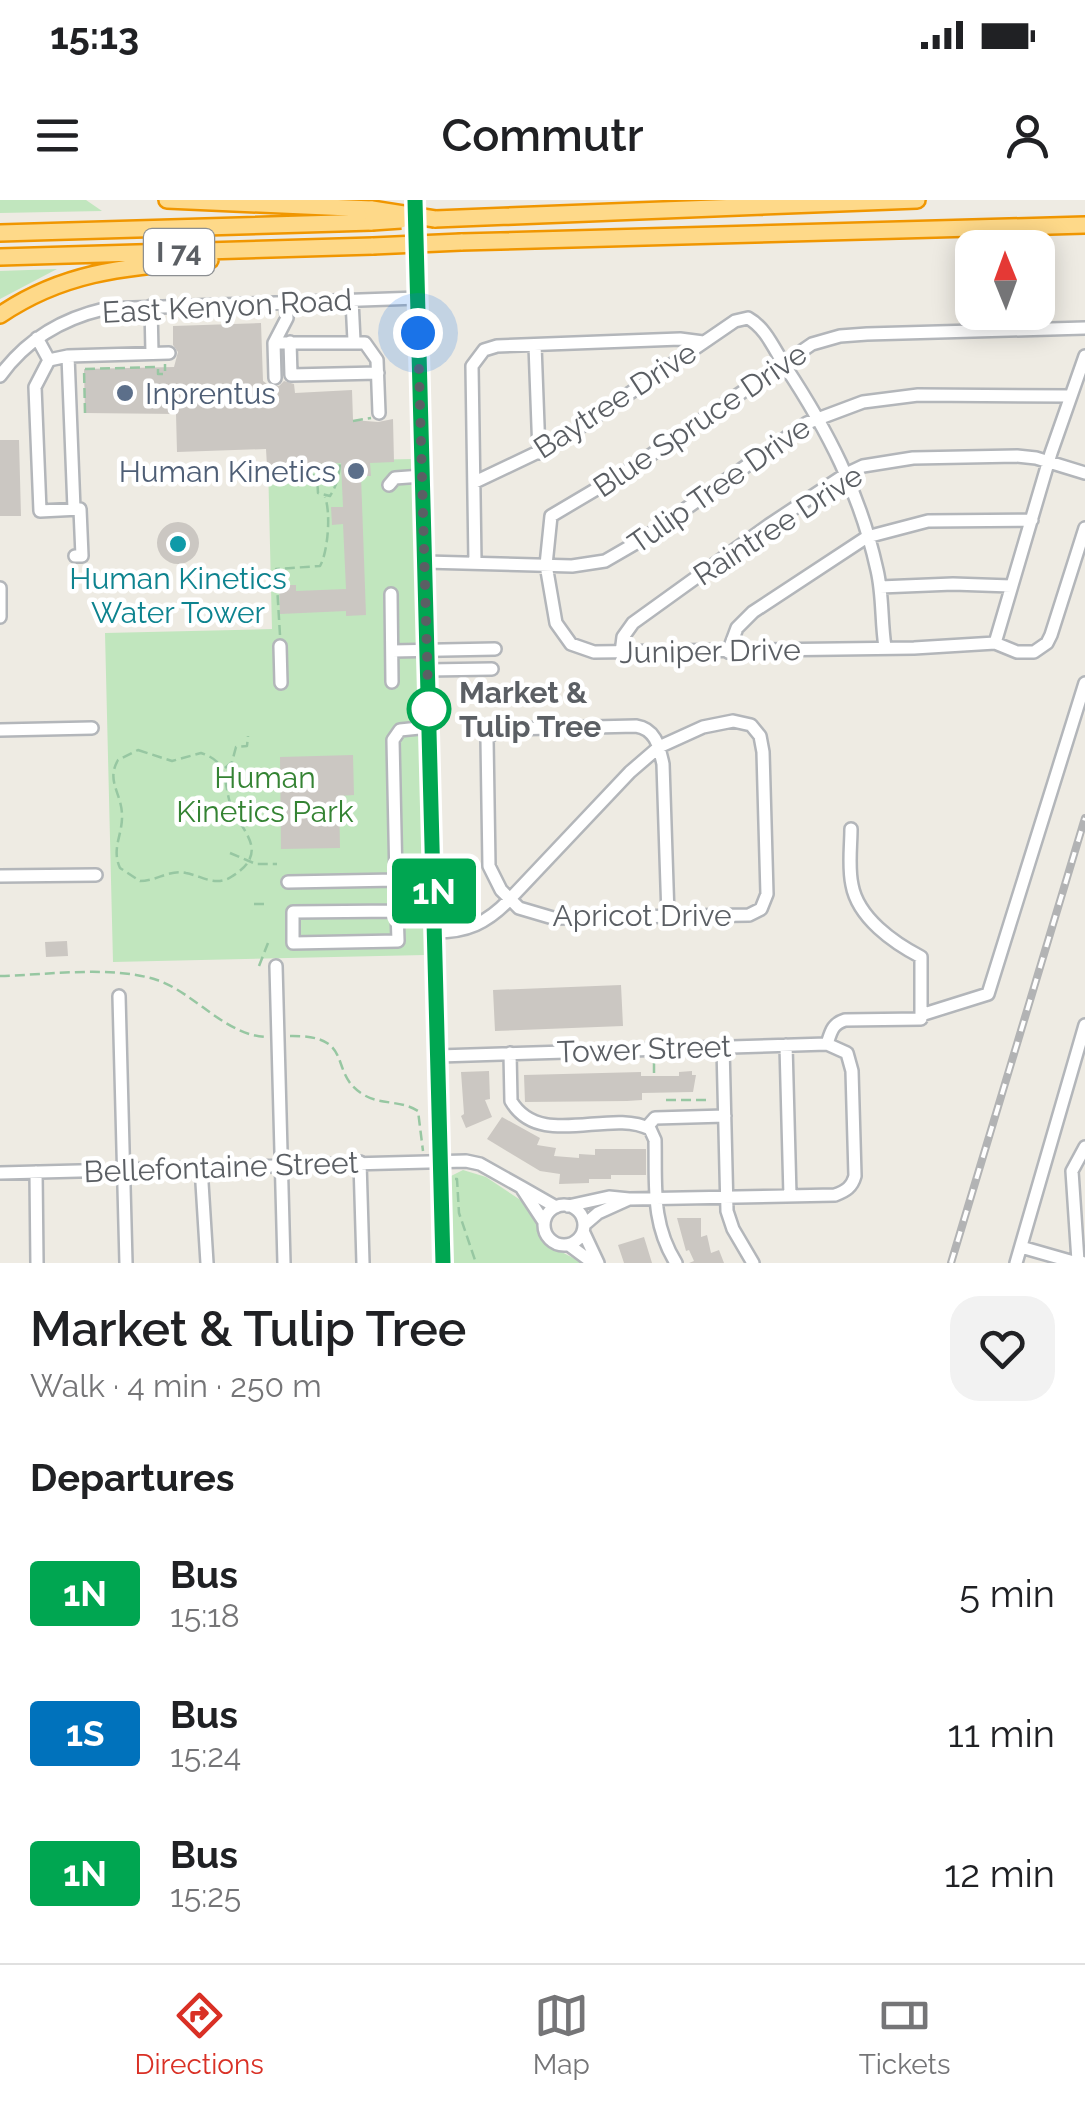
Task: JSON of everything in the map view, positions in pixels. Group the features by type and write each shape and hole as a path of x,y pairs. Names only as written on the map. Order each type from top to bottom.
{"highway":[{"path":"167,200 434,218 917,200"},
{"name":"I 74","path":"0,233 372,215"},
{"name":"I 74","path":"0,257 1085,225"},
{"path":"0,315 55,284 102,271 365,246"}],"main road":[{"path":"416,200 443,1263"}],"street":[{"name":"East Kenyon Road","path":"0,376 36,338 87,313 151,306 418,298"},
{"path":"352,300 354,340"},
{"path":"275,378 274,343 287,318 286,302"},
{"path":"50,360 162,353 151,306"},
{"name":"Baytree Drive","path":"475,482 539,453 735,321 753,320 783,363"},
{"name":"Blue Spruce Drive","path":"546,566 550,522 555,512 632,468 812,344 840,336 1084,330"},
{"path":"36,338 50,360"},
{"path":"475,562 472,366 476,358 490,347 680,339 704,342"},
{"path":"290,342 291,375 378,374"},
{"path":"274,343 366,343 377,360 380,413"},
{"path":"535,345 539,453"},
{"path":"68,356 74,509"},
{"path":"995,643 1048,463 1085,356"},
{"path":"50,360 36,387 40,510 80,508 82,556 75,556"},
{"path":"783,363 818,417 846,474 880,587 885,647"},
{"name":"Tulip Tree Drive","path":"546,566 592,565 617,556 818,417 890,397 1023,393 1071,396"},
{"name":"Raintree Drive","path":"621,653 623,636 633,623 846,474 882,461 1017,456 1085,473"},
{"path":"389,485 395,478 422,476"},
{"path":"728,652 737,628 753,612 867,536 928,521 1032,520"},
{"name":"Juniper Drive","path":"546,566 556,623 566,639 594,652 728,652 995,643 1025,653 1040,650 1047,643 1085,528"},
{"path":"425,562 546,566"},
{"path":"880,587 1011,586"},
{"path":"0,588 0,617"},
{"path":"391,594 392,682"},
{"path":"280,646 282,683"},
{"path":"392,651 495,648"},
{"path":"428,670 492,668"},
{"path":"921,1015 988,994 1085,683"},
{"name":"Apricot Drive","path":"509,900 541,917 749,914 765,903 763,752 756,730 744,722 703,727 658,748"},
{"path":"509,900 493,878 487,850 485,750 490,734 505,729 636,726 650,730 664,764 668,916"},
{"path":"397,910 293,912 294,943 398,941 393,740 400,730 429,727"},
{"path":"0,730 92,728"},
{"path":"435,932 478,926 509,900 630,772 658,748"},
{"path":"827,1044 836,1023 921,1019 922,956 895,943 863,909 852,886 851,829"},
{"path":"0,876 96,874"},
{"path":"288,882 433,880"},
{"path":"276,966 284,1263"},
{"path":"119,996 126,1263"},
{"path":"1016,1263 1085,1025"},
{"name":"Tower Street","path":"438,1056 827,1044 847,1052 852,1071 855,1176 843,1192 790,1196"},
{"path":"544,1222 562,1206 608,1198 790,1196 786,1045"},
{"path":"723,1047 729,1219 753,1263"},
{"path":"510,1054 512,1101 515,1108 530,1118 557,1126 647,1127 655,1140 656,1199 662,1240 676,1263"},
{"path":"647,1127 654,1118 725,1116"},
{"path":"1021,1247 1079,1262 1072,1170 1085,1147"},
{"name":"Bellefontaine Street","path":"0,1173 441,1161 480,1164 562,1206"},
{"path":"360,1162 362,1263"},
{"path":"202,1167 207,1263"},
{"path":"36,1172 37,1263"},
{"path":"521,1188 544,1222 550,1240 562,1246 569,1245 598,1213 629,1200"},
{"path":"562,1206 580,1212 596,1263"},
{"path":"569,1245 596,1263"}],"path":[{"path":"86,413 84,369 158,367 158,374 165,374 162,353"},
{"path":"355,426 354,420 380,417 380,413"},
{"path":"317,476 318,494 330,496 340,463"},
{"path":"274,466 284,479 303,472 317,476 339,474"},
{"path":"280,646 276,569 320,566 326,556 324,539 328,529 325,497"},
{"path":"224,768 232,762 236,747 247,746 248,736"},
{"path":"138,750 172,761 201,753 214,757 224,768 230,804 251,840 248,860 235,875 224,880 206,880 182,871 140,881 120,868 115,848 122,811 112,778 118,760 126,755 138,750"},
{"path":"217,824 230,804"},
{"path":"122,811 131,810"},
{"path":"122,824 131,823"},
{"path":"230,853 266,866 277,864"},
{"path":"254,904 267,904"},
{"path":"259,966 268,943"},
{"path":"0,976 135,975 188,994 246,1035 269,1036"},
{"path":"285,1036 308,1036 329,1043 358,1091 418,1111 423,1151"},
{"path":"654,1063 654,1078"},
{"path":"666,1100 710,1100"},
{"path":"457,1173 458,1212 476,1263"},
{"path":"451,1179 457,1179"}],"green space":[{"path":"0,200 86,200 102,211 0,213"},
{"path":"57,269 0,299 0,271"},
{"name":"Human Kinetics Park","path":"413,459 425,955 113,962 105,633 272,629 268,462"},
{"path":"463,1170 486,1177 531,1207 546,1244 583,1263 451,1263 449,1185 451,1176"}],"building":[{"name":"Human Kinetics","path":"261,323 263,381 270,386 279,386 284,381 294,384 295,393 352,390 353,420 393,419 394,462 370,463 371,476 361,476 366,615 346,616 346,611 280,614 279,585 296,585 296,591 346,589 343,524 332,525 331,507 343,507 341,463 267,466 266,449 177,452 176,414 85,413 84,369 174,367 178,352 173,345 173,326"},
{"path":"0,440 19,440 21,516 0,516"},
{"name":"Human Kinetics Water Tower","path":"178,522 193,528 199,543 193,558 178,564 163,558 157,543 163,528"},
{"path":"353,755 354,795 339,796 340,848 281,849 280,757"},
{"path":"67,941 68,956 46,957 45,942"},
{"path":"621,985 623,1026 495,1031 493,990"},
{"path":"489,1071 490,1099 485,1100 492,1117 466,1128 461,1116 461,1072"},
{"path":"692,1071 696,1075 693,1092 642,1093 642,1100 627,1101 525,1102 524,1075 641,1072 641,1076 679,1076 679,1072"},
{"path":"502,1117 540,1138 537,1145 556,1148 554,1156 579,1158 579,1154 595,1155 595,1149 646,1149 646,1175 611,1175 611,1179 589,1179 589,1183 559,1184 560,1174 540,1171 487,1139"},
{"path":"677,1218 701,1218 701,1237 707,1235 711,1253 719,1250 724,1263 689,1263 694,1261 686,1251"},
{"path":"644,1237 652,1263 624,1263 618,1245"}],"railway":[{"path":"951,1263 1085,818"}],"bus line":[{"name":"1N","path":"415,200 443,1263"}],"place":[{"name":"Inprentus","path":"125,393"},
{"name":"Human Kinetics","path":"356,471"},
{"name":"Human Kinetics Water Tower","path":"178,544"},
{"name":"Market & Tulip Tree","path":"429,709"}],"route":[{"path":"418,333 429,727 429,709"}]}
